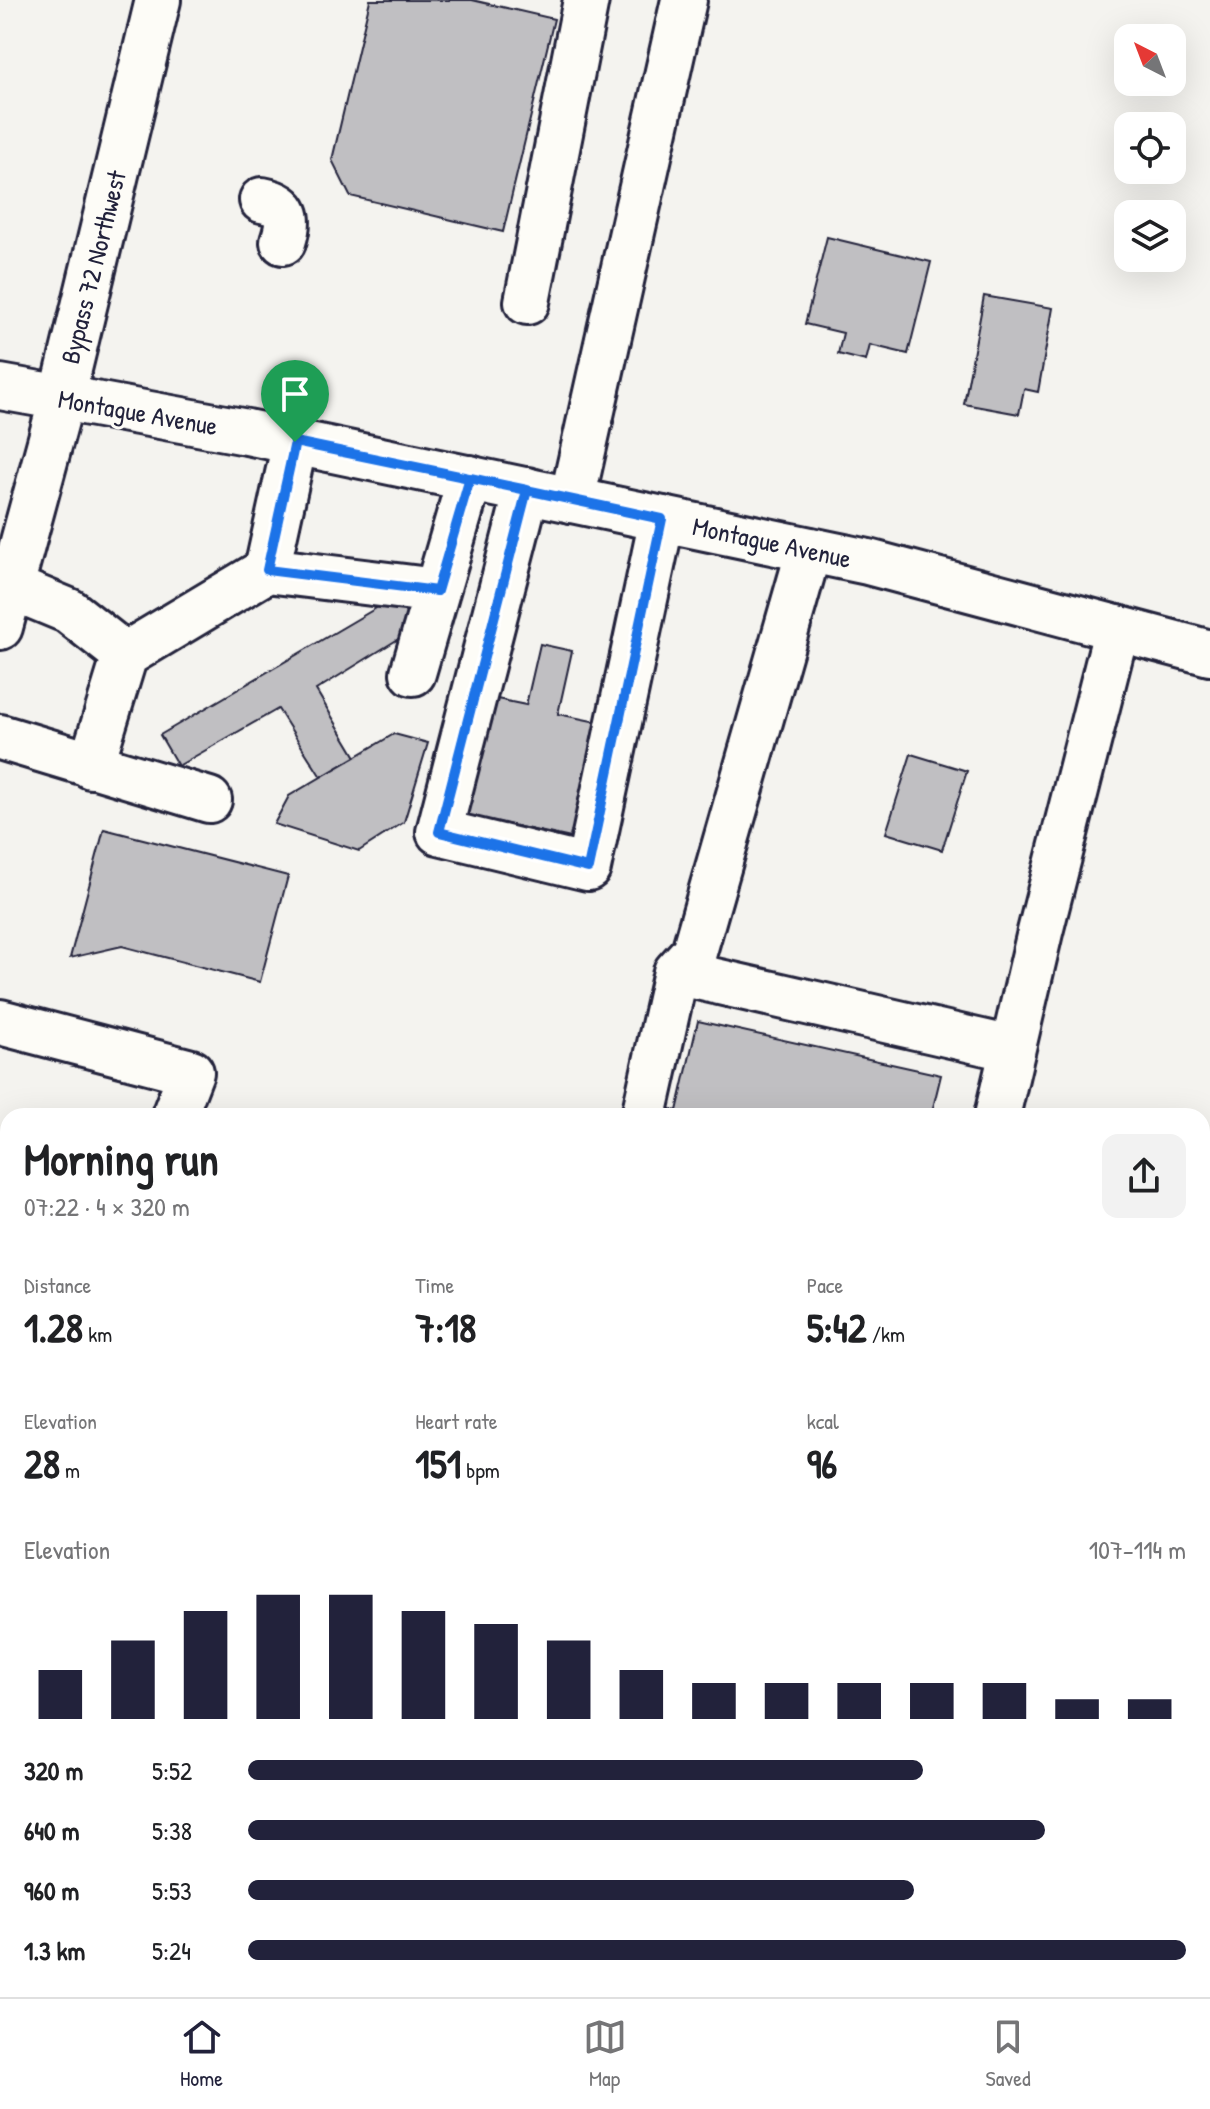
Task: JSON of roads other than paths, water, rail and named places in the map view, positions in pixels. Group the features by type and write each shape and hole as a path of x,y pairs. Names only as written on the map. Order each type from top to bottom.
{"main road":[{"name":"Bypass 72 Northwest","path":"5,607 62,398 158,0"},
{"path":"527,302 586,0"},
{"path":"572,500 684,0"},
{"path":"262,200 277,203 286,213 288,227 283,242"},
{"name":"Montague Avenue","path":"0,387 295,442 868,562 1210,653"},
{"path":"267,570 295,442"},
{"path":"413,673 470,478"},
{"path":"527,490 439,832 588,868 662,519"},
{"path":"646,1108 676,972 694,952 809,550"},
{"path":"91,766 125,655 267,570 437,591"},
{"path":"5,607 69,611 125,655"},
{"path":"999,1108 1117,628"},
{"path":"0,737 209,800"},
{"path":"676,972 1012,1049"},
{"path":"0,1022 191,1072 177,1108"}]}
